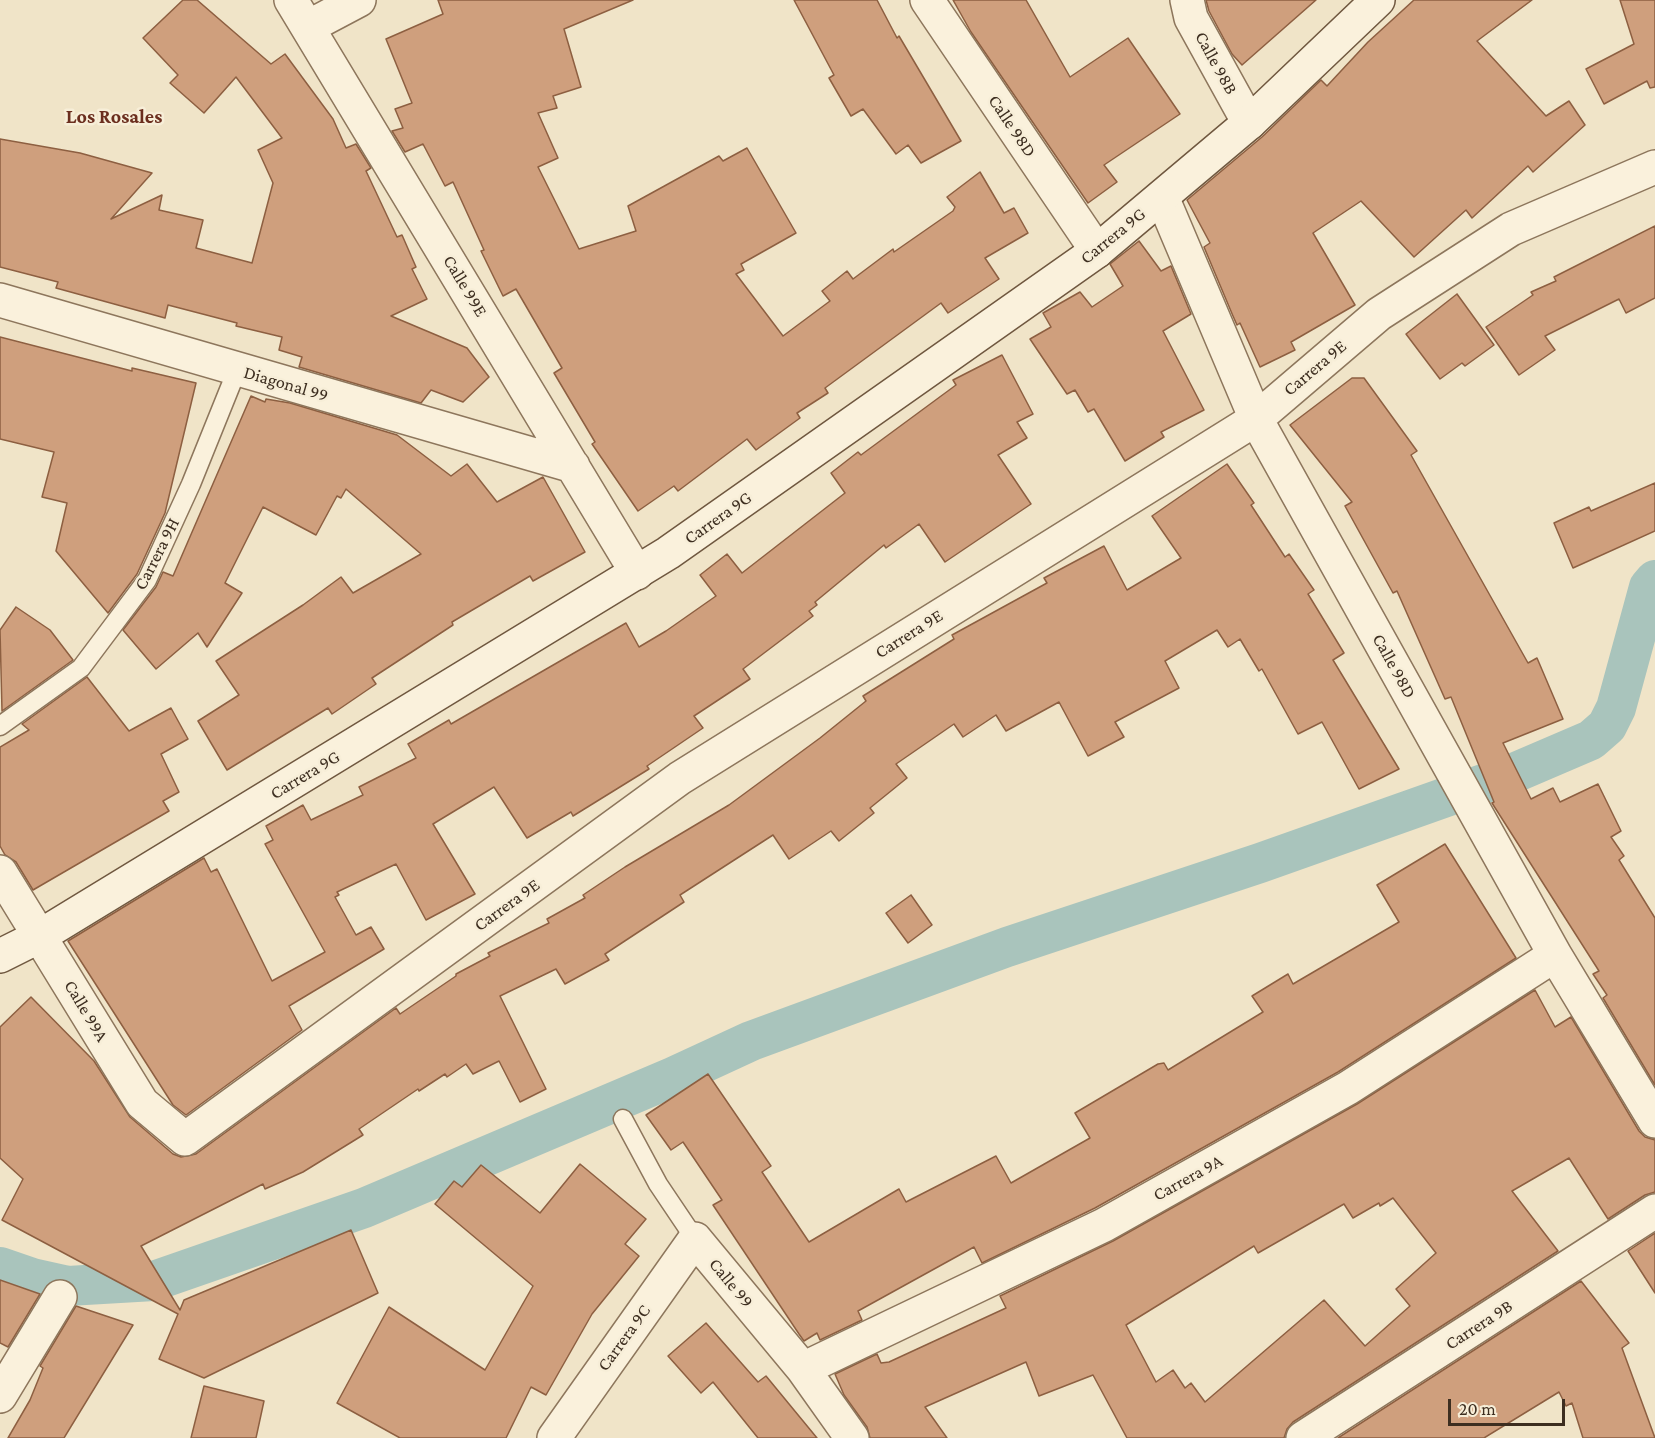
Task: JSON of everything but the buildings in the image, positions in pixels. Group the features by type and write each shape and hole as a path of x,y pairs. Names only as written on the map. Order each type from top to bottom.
{"street":[{"name":"Calle 99E","path":"291,0 637,573"},
{"path":"309,27 359,0"},
{"name":"Calle 98D","path":"927,0 1097,251"},
{"name":"Calle 98B","path":"1187,0 1191,18 1249,123"},
{"name":"Carrera 9G","path":"0,956 40,936 637,573 1097,251 1249,123 1378,0"},
{"name":"Carrera 9E","path":"185,1139 680,778 1256,419 1379,314 1511,229 1655,167"},
{"name":"Calle 98D","path":"1162,197 1256,419 1555,955 1655,1121"},
{"name":"Diagonal 99","path":"0,300 573,466"},
{"name":"Calle 99A","path":"0,872 142,1104 185,1139"},
{"name":"Carrera 9A","path":"803,1369 1104,1225 1348,1088 1555,955"},
{"name":"Carrera 9B","path":"1303,1438 1655,1211"},
{"name":"Calle 99","path":"695,1239 803,1369 852,1438"},
{"name":"Carrera 9C","path":"554,1438 695,1239"},
{"path":"0,1396 60,1297"}],"lane":[{"name":"Carrera 9H","path":"0,726 81,668 147,580 191,484 237,370"},
{"name":"Calle 99","path":"623,1119 658,1184 695,1239"}],"waterway":[{"path":"0,1267 32,1278 68,1286 154,1281 364,1208 673,1077 751,1041 1007,947 1260,863 1514,773 1591,740 1607,726 1616,708 1649,587 1655,580"}],"district":[{"name":"Los Rosales","path":"114,117"}]}
